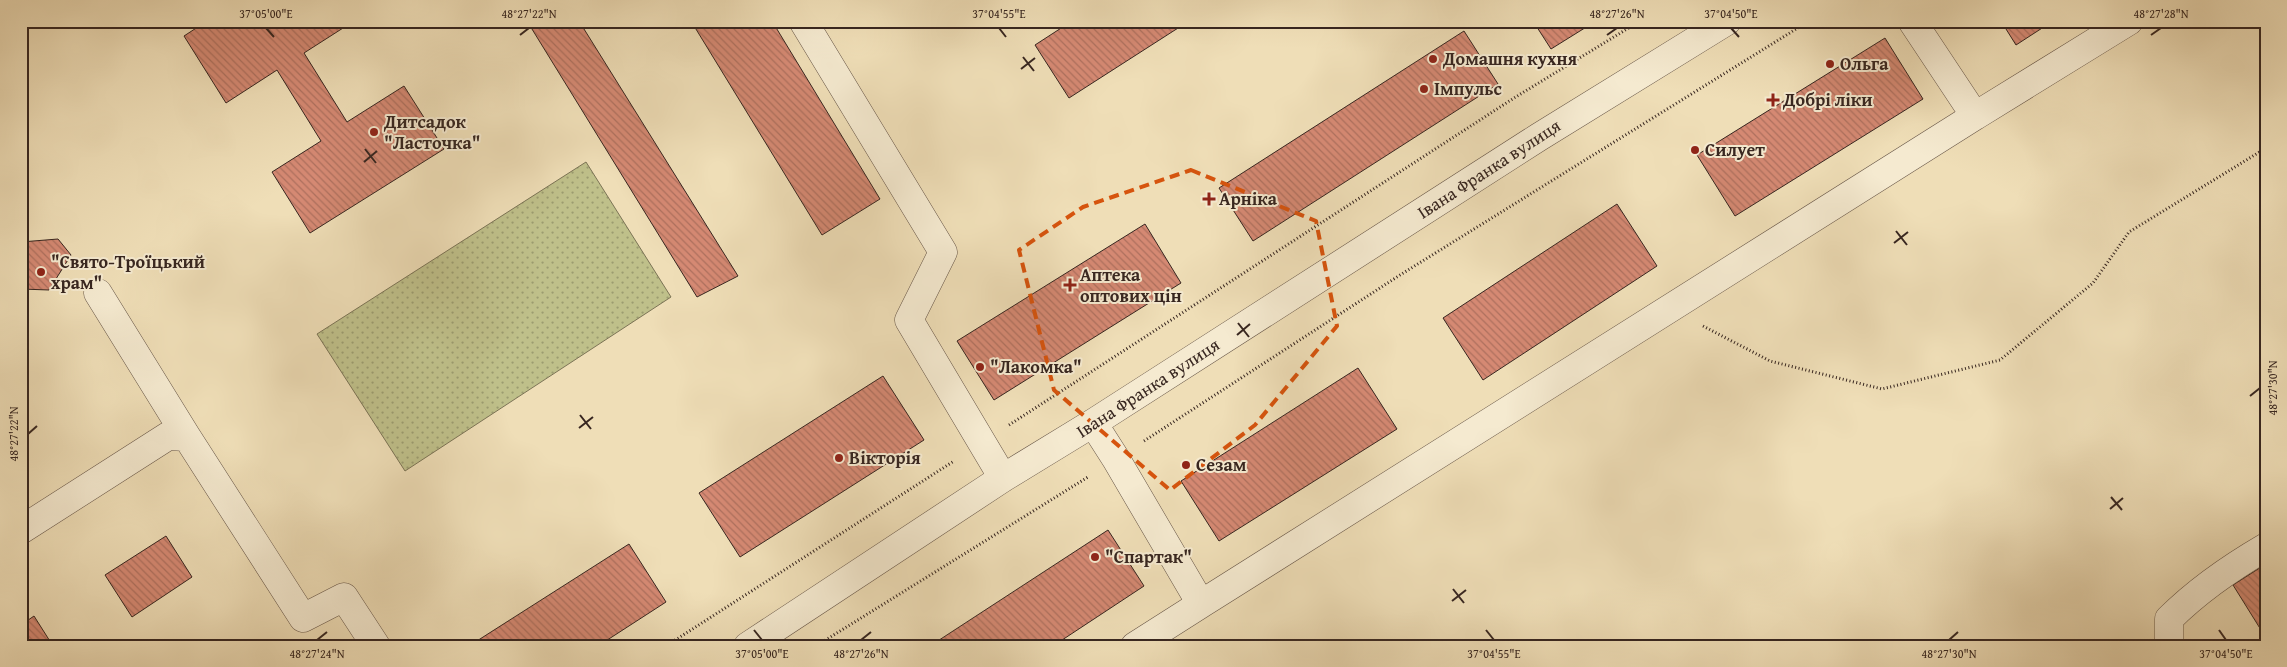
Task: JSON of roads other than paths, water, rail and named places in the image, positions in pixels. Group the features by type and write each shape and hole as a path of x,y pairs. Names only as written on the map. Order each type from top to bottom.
{"street":[{"path":"803,21 943,252 909,320 1003,478"},
{"name":"Івана Франка вулиця","path":"748,646 1003,478 1093,423 1530,142 1727,21"},
{"path":"1912,21 1975,116"},
{"path":"1135,646 1975,116 2129,21"},
{"path":"98,293 187,437 303,618 344,597 376,646"},
{"path":"1093,423 1201,604"},
{"path":"21,530 168,436 187,437"},
{"path":"2169,646 2169,620 2196,593 2229,569 2266,547"}],"place":[{"name":"Домашня кухня","path":"1433,59"},
{"name":"Ольга","path":"1830,64"},
{"name":"Імпульс","path":"1424,89"},
{"name":"Добрі ліки","path":"1773,100"},
{"name":"Дитсадок \"Ласточка\"","path":"374,132"},
{"name":"Силует","path":"1695,150"},
{"name":"Арніка","path":"1209,199"},
{"name":"\"Свято-Троїцький храм\"","path":"41,272"},
{"name":"Аптека оптових цін","path":"1070,285"},
{"name":"\"Лакомка\"","path":"980,367"},
{"name":"Вікторія","path":"839,458"},
{"name":"Сезам","path":"1186,465"},
{"name":"\"Спартак\"","path":"1095,557"}]}
